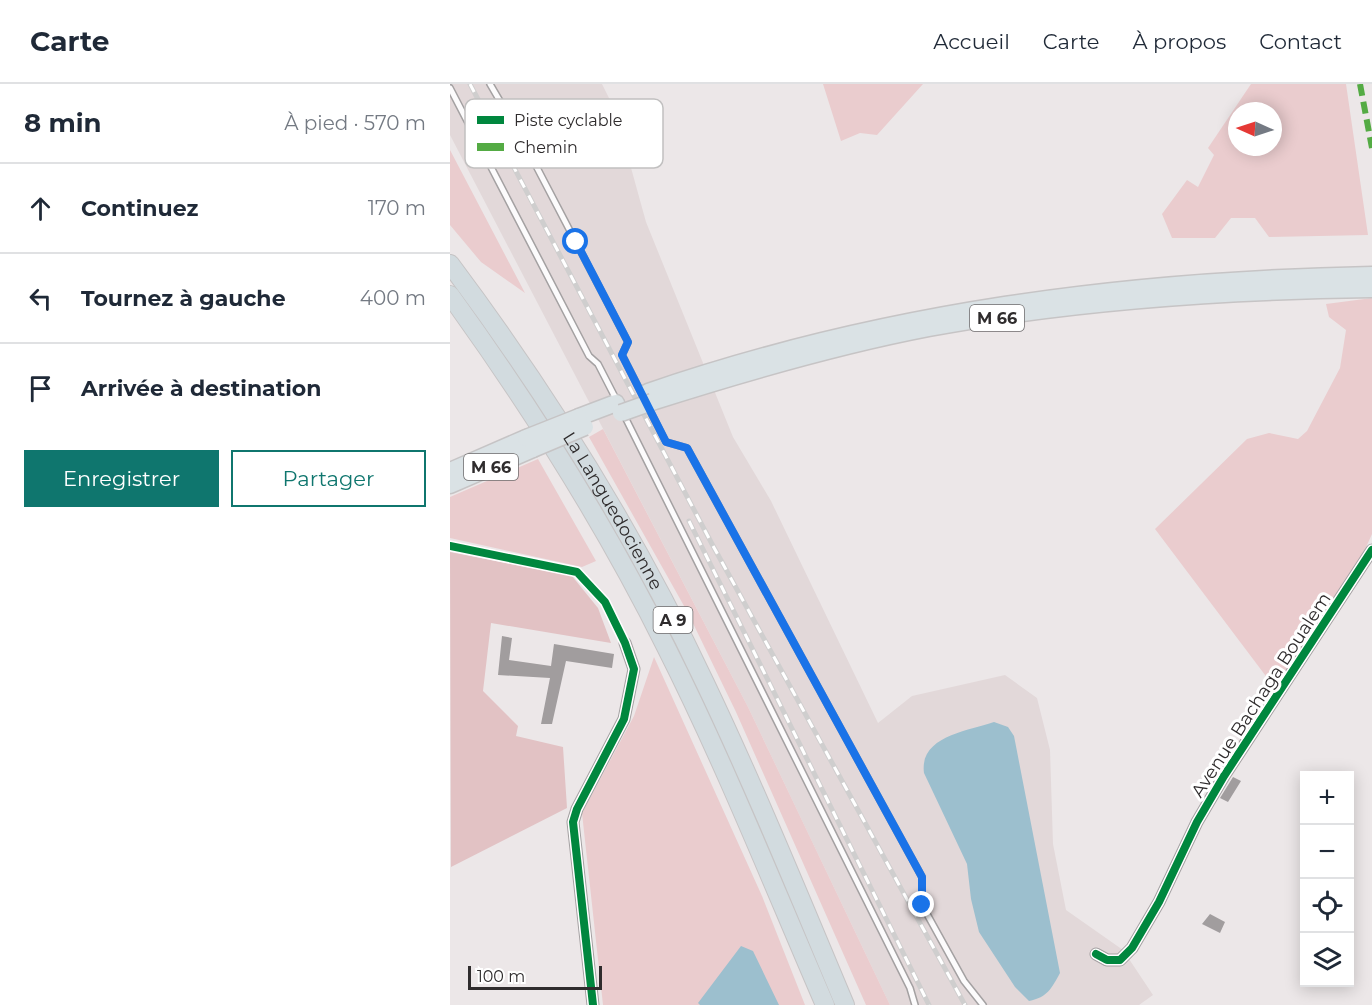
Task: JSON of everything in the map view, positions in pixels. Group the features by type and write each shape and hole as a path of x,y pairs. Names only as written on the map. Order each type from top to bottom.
{"highway":[{"name":"La Languedocienne","path":"450,264 552,410 608,501 653,582 728,732 845,1005"},
{"name":"M 66","path":"450,471 530,443 723,367 860,330 1027,300 1263,279 1372,275"},
{"name":"M 66","path":"650,397 786,362 951,325 1119,303 1263,291 1372,289"},
{"name":"La Languedocienne","path":"450,295 534,417 592,510 641,599 711,740 825,1005"},
{"name":"M 66","path":"450,485 530,443"}],"street":[{"name":"Avenue Bachaga Boualem","path":"1096,954 1107,960 1120,960 1132,948 1159,902 1197,822 1224,776 1372,550"},
{"path":"593,1005 573,822 577,809 624,719 634,669 625,643"}],"lane":[{"path":"490,84 499,99"},
{"path":"450,88 465,117"},
{"path":"491,168 589,356 604,374 910,988 915,1005"},
{"path":"537,168 628,342 622,355 666,442 687,448 922,877 922,905 964,981 982,1005"}],"shaded area":[{"path":"450,84 602,84 610,99 465,99 465,164 450,135"},
{"path":"823,84 923,84 877,135 860,133 841,141"},
{"path":"1251,84 1346,84 1368,235 1269,237 1255,218 1231,218 1215,238 1172,238 1162,214 1187,180 1198,187 1214,155 1208,148 1228,118 1228,156 1282,156 1282,102 1239,102"},
{"path":"450,150 525,293 481,262 450,225"},
{"path":"467,168 631,168 646,222 733,437 771,501 878,723 912,696 1005,675 1037,698 1050,750 1053,844 1066,910 1123,950 1153,995 1139,1005 890,1005 748,707"},
{"path":"1372,298 1372,534 1354,574 1274,687 1155,529 1247,439 1269,433 1298,439 1307,431 1340,368 1346,330 1329,317 1326,304"},
{"path":"603,429 748,707 890,1005 866,1005 736,712 688,613 589,437"},
{"path":"538,459 596,561 582,567 450,538 450,497"},
{"path":"450,552 572,576 598,608 611,643 491,623 483,691 518,726 516,736 563,747 567,808 451,867"},
{"path":"654,657 762,896 805,1005 603,1005 582,813 634,716"}],"water":[{"path":"994,722 1008,727 1014,736 1060,973 1048,991 1041,997 1029,1001 1015,987 979,932 971,899 967,864 924,773 929,751 937,743 959,732"},
{"path":"741,946 753,951 779,1005 700,1005 698,1003"}],"building":[{"path":"502,636 512,638 509,660 551,666 554,644 614,654 612,668 566,661 552,724 541,724 550,678 498,675"},
{"path":"1233,777 1241,781 1228,802 1220,798"},
{"path":"1210,914 1225,922 1220,933 1202,924"}],"railway":[{"path":"470,84 478,99"},
{"path":"514,168 712,544 965,1005"},
{"path":"689,521 929,1005"}],"marked path":[{"path":"1360,84 1372,148"}],"cycle path":[{"path":"450,546 577,572 605,602 625,643 634,669 624,719 577,809 573,822 593,1005"},
{"path":"1096,954 1107,960 1120,960 1132,948 1159,902 1197,822 1224,776 1372,550"}],"route":[{"path":"576,242 628,342 622,355 666,442 687,448 922,877 922,905"}]}
